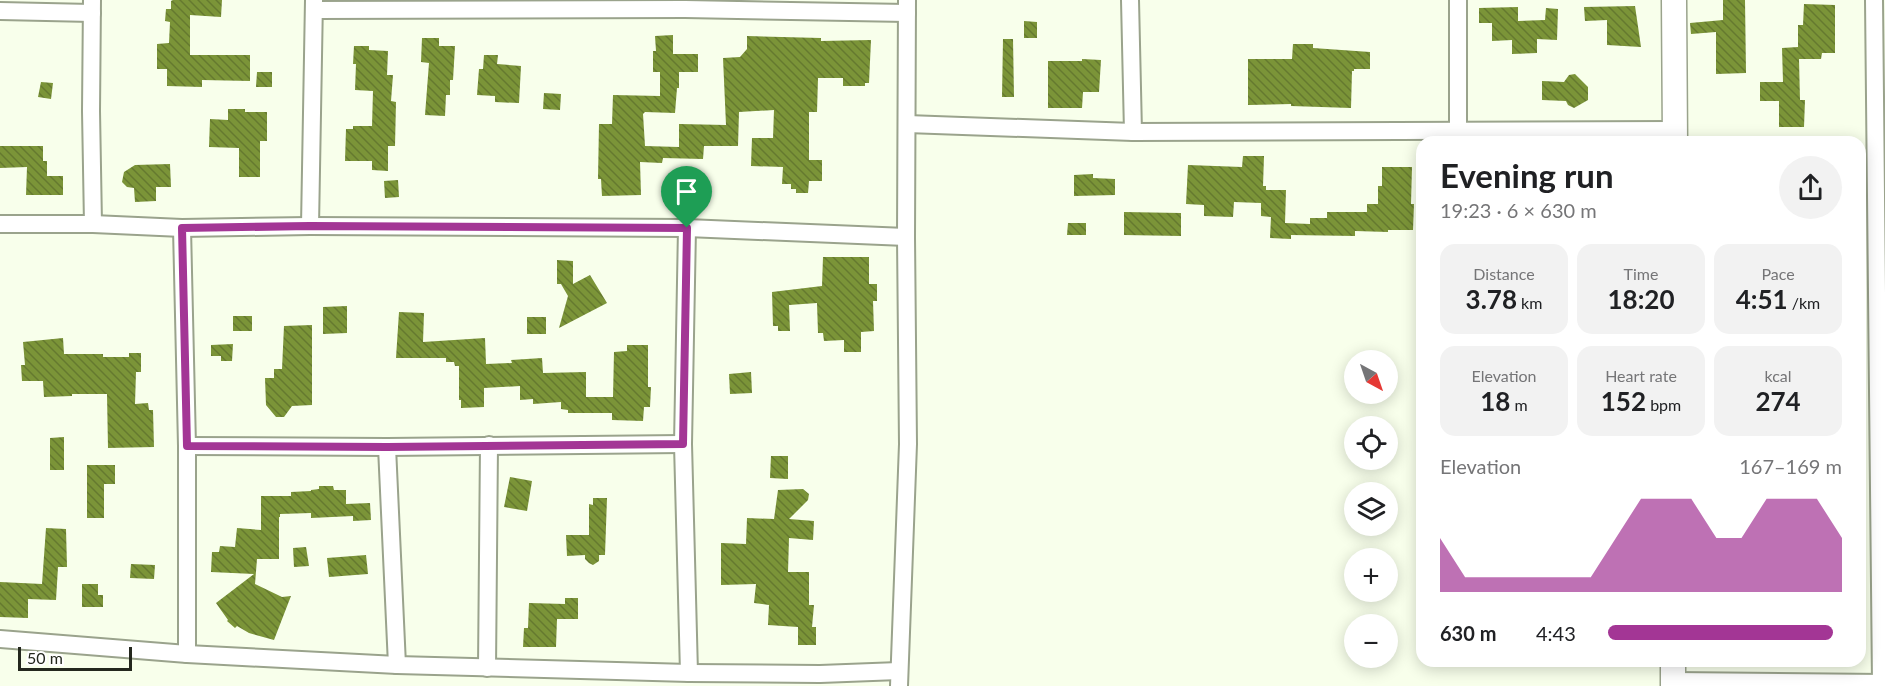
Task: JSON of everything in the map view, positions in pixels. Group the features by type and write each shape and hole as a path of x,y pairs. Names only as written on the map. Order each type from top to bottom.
{"street":[{"path":"1130,0 1132,132"},
{"path":"1458,0 1458,131"},
{"path":"907,124 1132,132 1458,131 1675,136 1674,0"},
{"path":"1673,676 1883,683 1874,0"},
{"path":"0,639 187,654 397,665 820,674 899,678 908,444 907,6 314,5 310,226"},
{"path":"0,11 92,6 93,224"},
{"path":"0,224 93,224 182,228 310,226 687,228 906,237"},
{"path":"182,228 187,446 187,654"},
{"path":"687,228 683,444 689,673"},
{"path":"187,446 387,447 683,444"},
{"path":"487,668 489,445"},
{"path":"387,447 397,665"}],"building":[{"path":"173,0 222,0 221,17 190,15 190,55 250,55 250,81 202,80 202,87 167,86 167,69 157,69 157,44 169,43 170,22 165,21 166,9 171,9"},
{"path":"1723,0 1745,0 1746,73 1716,74 1716,32 1691,34 1690,23 1723,20"},
{"path":"1804,4 1835,5 1835,53 1822,53 1821,59 1799,59 1800,100 1805,100 1804,127 1779,127 1779,101 1760,101 1760,82 1783,82 1782,48 1798,47 1798,25 1803,25"},
{"path":"1635,6 1641,47 1607,45 1607,20 1585,21 1584,7"},
{"path":"1518,7 1518,21 1545,20 1546,8 1558,9 1557,40 1537,39 1537,53 1512,54 1512,40 1492,41 1492,23 1479,23 1479,8"},
{"path":"1024,21 1037,22 1037,38 1024,38"},
{"path":"673,35 673,54 698,54 698,72 679,72 675,113 645,112 643,114 645,146 679,147 679,124 726,125 723,58 740,57 747,49 747,36 821,38 821,41 871,40 869,83 865,83 865,86 843,86 843,78 818,78 817,112 809,112 809,160 822,160 822,181 809,181 808,193 796,193 796,189 791,189 791,184 782,184 783,167 751,166 752,138 773,138 774,110 739,112 738,146 704,146 703,159 663,158 662,163 640,162 641,195 602,196 601,179 598,179 599,124 612,124 613,95 660,96 660,72 653,72 653,51 656,51 655,36"},
{"path":"422,38 439,38 439,46 455,46 453,80 450,80 450,95 446,95 445,116 425,115 429,63 421,62"},
{"path":"1003,39 1013,39 1014,97 1002,97"},
{"path":"1293,44 1313,44 1313,48 1370,52 1370,69 1352,71 1351,108 1291,106 1291,104 1248,105 1248,59 1292,59"},
{"path":"354,46 369,46 369,50 388,51 387,75 393,75 391,101 396,102 395,146 388,146 388,171 372,170 372,161 345,161 346,129 353,129 353,126 372,126 373,91 355,90"},
{"path":"484,55 498,55 497,64 521,66 519,103 495,102 495,96 477,95 479,69 483,69"},
{"path":"1082,59 1101,60 1099,92 1083,92 1082,108 1048,108 1048,61 1082,61"},
{"path":"257,72 272,72 272,87 256,87"},
{"path":"1575,74 1588,87 1588,100 1574,108 1566,101 1542,100 1542,81 1564,82 1569,75"},
{"path":"41,82 53,83 51,99 38,97"},
{"path":"544,93 561,94 560,110 543,109"},
{"path":"228,109 267,112 267,141 260,141 260,177 239,177 239,148 209,147 210,119 228,120"},
{"path":"0,146 43,146 43,161 47,161 47,176 63,176 63,195 26,195 27,167 0,168"},
{"path":"1243,156 1264,156 1263,186 1266,186 1266,190 1286,190 1285,223 1310,224 1310,218 1327,218 1327,212 1367,212 1367,204 1378,204 1378,186 1382,186 1382,167 1412,167 1413,230 1355,231 1355,236 1291,235 1291,239 1270,238 1271,217 1261,216 1261,203 1234,202 1233,217 1204,216 1204,205 1186,204 1188,165 1242,167"},
{"path":"170,164 171,187 156,187 156,201 135,202 134,188 127,187 122,182 124,172 135,165"},
{"path":"1093,174 1093,178 1115,179 1115,195 1074,196 1074,175"},
{"path":"398,180 399,197 385,198 384,181"},
{"path":"1124,212 1181,213 1181,236 1124,235"},
{"path":"1068,223 1086,223 1086,235 1067,235"},
{"path":"823,257 869,257 869,284 877,284 877,301 873,301 874,331 861,332 861,352 844,352 844,340 824,341 823,333 818,333 817,303 789,305 790,331 778,331 778,326 773,326 772,292 822,286"},
{"path":"557,260 573,261 573,284 590,275 607,303 559,328 568,296 561,284 557,284"},
{"path":"347,306 347,333 323,334 323,307"},
{"path":"399,312 424,313 423,342 485,338 486,364 542,358 543,373 586,372 586,397 613,397 614,352 627,351 627,345 648,345 650,407 644,407 643,421 612,420 612,413 568,413 568,410 561,409 561,402 533,404 533,399 520,400 520,386 484,388 484,407 461,408 459,366 455,366 454,362 446,362 446,358 396,358"},
{"path":"233,316 252,316 252,331 233,331"},
{"path":"527,317 546,317 546,334 527,334"},
{"path":"312,325 312,405 292,406 284,417 276,417 266,405 265,378 274,378 274,369 282,369 284,326"},
{"path":"63,338 64,354 129,357 129,353 141,353 141,372 136,372 135,404 148,403 149,410 153,410 154,447 108,448 107,394 44,397 43,381 22,381 21,365 25,365 23,342"},
{"path":"233,344 232,361 221,361 221,356 211,356 211,345"},
{"path":"751,372 752,393 730,394 729,374"},
{"path":"64,437 64,470 50,470 50,438"},
{"path":"771,456 788,456 788,479 770,478"},
{"path":"87,465 115,465 115,484 104,484 104,518 87,518"},
{"path":"510,477 532,481 527,511 504,507"},
{"path":"319,486 333,486 334,490 346,490 346,504 370,503 371,520 353,521 353,516 311,518 311,513 280,514 279,559 257,559 255,584 282,597 291,596 274,640 249,633 237,626 235,628 227,621 216,603 254,574 211,572 212,552 219,552 220,546 235,547 237,528 261,530 261,496 291,496 291,492 311,491 319,489"},
{"path":"803,489 809,494 808,500 789,519 814,521 813,540 789,538 788,572 809,572 809,605 814,605 812,627 816,627 816,645 798,645 798,627 768,625 769,605 754,603 756,584 721,585 721,543 746,544 747,518 774,519 778,490"},
{"path":"593,498 607,498 605,555 599,555 599,561 593,565 585,559 585,555 567,556 566,535 589,535 589,504 593,505"},
{"path":"46,528 66,529 67,567 58,567 56,600 28,599 28,618 0,617 0,582 42,584"},
{"path":"306,547 309,566 294,567 293,548"},
{"path":"366,555 368,574 329,577 327,558"},
{"path":"131,564 155,565 154,579 130,578"},
{"path":"82,584 98,584 98,595 103,595 103,607 82,607"},
{"path":"565,598 578,598 578,619 557,619 556,647 523,647 524,628 528,628 529,603 565,604"}],"route":[{"path":"310,226 687,228 683,444 387,447 187,446 182,228 310,226"}]}
